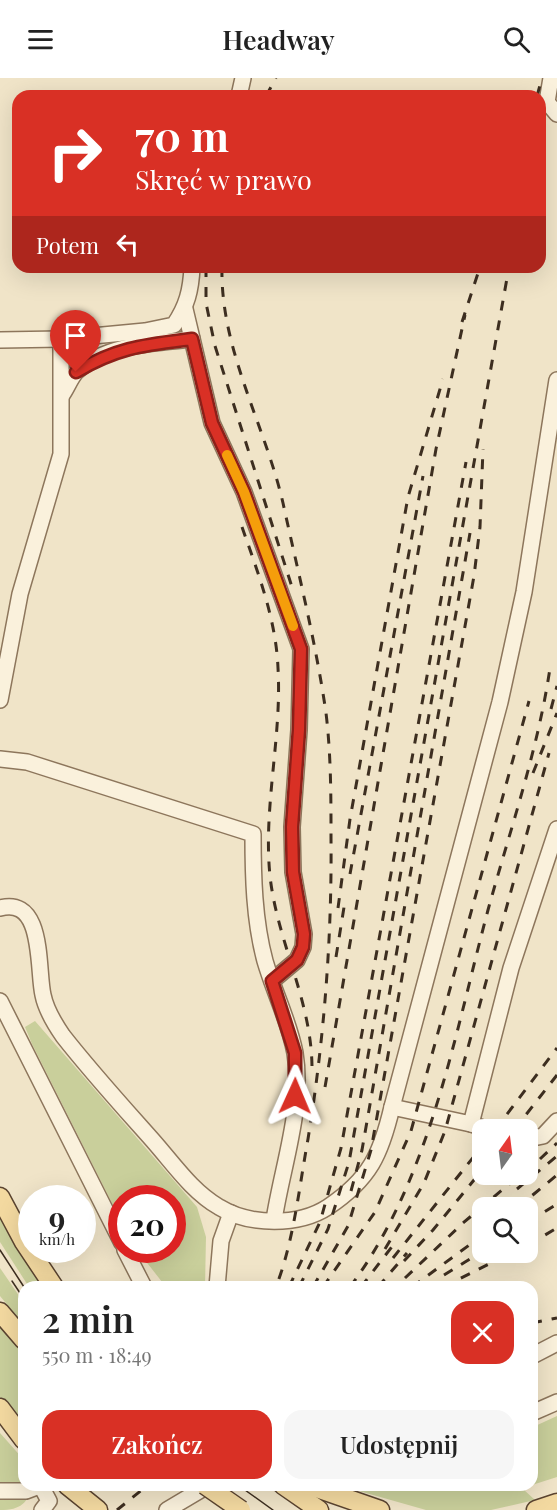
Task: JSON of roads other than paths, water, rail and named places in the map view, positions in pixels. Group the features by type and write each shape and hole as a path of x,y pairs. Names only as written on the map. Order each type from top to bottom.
{"main road":[{"path":"0,1197 24,1242 50,1281"},
{"path":"0,1312 18,1333"},
{"path":"0,1408 18,1432"},
{"path":"74,1491 98,1510"},
{"path":"215,1491 241,1510"},
{"path":"292,1491 319,1510"},
{"path":"325,1491 380,1510"},
{"path":"536,1510 557,1503"}],"lane":[{"path":"551,78 547,102 557,114"},
{"path":"0,340 61,339 145,331 174,325 185,309 192,285 192,273"},
{"path":"185,309 212,423 244,492 301,649 299,730 292,827 293,872 304,934 303,947 297,960 272,981"},
{"path":"0,700 20,594 60,464 61,339"},
{"path":"62,395 76,372 102,357 124,348 192,339"},
{"path":"0,908 13,907 20,910 36,931 43,994 51,1018 63,1036 198,1192 231,1213 274,1220 301,1219 339,1200 365,1177 384,1143 500,702 524,592 557,380"},
{"path":"0,759 27,762 253,834 255,901 263,950 291,1038 296,1072 292,1125 274,1220"},
{"path":"392,1107 471,1124 511,968 557,829"},
{"path":"0,1001 108,1215"},
{"path":"538,1137 543,1136 557,1121"},
{"path":"217,1281 220,1249 231,1213"},
{"path":"132,1263 141,1281"},
{"path":"538,1353 557,1343"},
{"path":"538,1410 557,1402"},
{"path":"0,1491 18,1491"},
{"path":"42,1510 49,1501 45,1491"},
{"path":"166,1510 197,1491"}],"tram line":[{"path":"0,1250 20,1281"},
{"path":"12,1281 18,1290"},
{"path":"246,1491 273,1510"}],"railway":[{"path":"269,90 276,78"},
{"path":"539,90 542,78"},
{"path":"206,273 206,303 215,346 292,587"},
{"path":"222,273 228,328 283,503 317,660 326,713 330,759 331,876 323,1027 314,1102 295,1214 278,1281"},
{"path":"462,322 478,273"},
{"path":"302,1281 328,1229 349,1162 508,273"},
{"path":"325,1087 436,449 465,315"},
{"path":"338,908 350,819 408,497 443,379"},
{"path":"316,1281 348,1226 371,1150 474,576 480,527 483,449"},
{"path":"292,1281 320,1222 341,1148 466,462"},
{"path":"350,874 423,476"},
{"path":"242,527 265,596 277,650 279,694 269,824 270,876 279,924 306,1017 312,1066"},
{"path":"351,1191 362,1150 470,533"},
{"path":"354,1281 378,1245 401,1201 436,1106 531,760 550,668"},
{"path":"551,709 557,686"},
{"path":"327,1281 375,1212 411,1131 529,701"},
{"path":"533,773 557,713"},
{"path":"385,1249 424,1183 445,1131 549,753"},
{"path":"336,957 345,901"},
{"path":"503,1119 557,1048"},
{"path":"523,1119 557,1075"},
{"path":"540,1159 557,1143"},
{"path":"517,1189 557,1156"},
{"path":"393,1258 472,1159"},
{"path":"530,1197 557,1175"},
{"path":"404,1261 472,1182"},
{"path":"405,1278 463,1223 508,1185"},
{"path":"538,1216 557,1204"},
{"path":"538,1239 557,1228"},
{"path":"420,1281 472,1243"},
{"path":"366,1281 394,1244"},
{"path":"383,1281 407,1253"},
{"path":"444,1275 472,1258"},
{"path":"455,1281 491,1263"},
{"path":"538,1322 557,1318"},
{"path":"117,1510 141,1491"}]}
